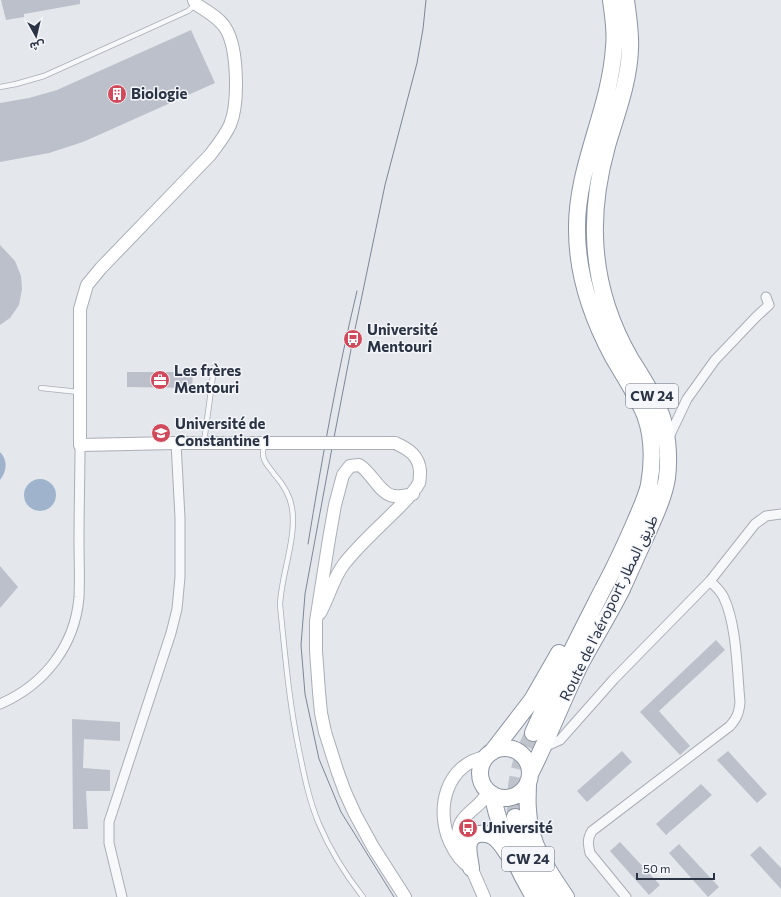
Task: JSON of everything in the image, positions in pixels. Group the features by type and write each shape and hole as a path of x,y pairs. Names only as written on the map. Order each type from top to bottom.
{"highway":[{"name":"Route de l'aéroport طريق المطار","path":"533,733 622,552 644,502 650,475 652,448 645,417 638,399 610,351 594,319 586,296 576,240 576,218 580,188 604,105 612,66 614,26 611,0"},
{"name":"Route de l'aéroport طريق المطار","path":"566,897 551,876 534,842 528,811 529,778 582,662 621,590 653,520 667,480 668,464 664,423 640,372 610,317 602,289 595,238 596,202 606,148 622,96 629,65 630,27 626,0"},
{"name":"CW 24","path":"489,755 529,704 552,667 618,537 644,502"},
{"path":"506,748 514,750 526,760 529,766 529,778 523,790 517,795 509,798 500,797 490,793 483,785 480,771 482,764 489,755 499,749 506,748"},
{"name":"CW 24","path":"490,793 521,875 534,897"},
{"name":"CW 24","path":"515,817 517,828 529,861 538,881 549,897"},
{"path":"467,834 472,838 469,842 468,849 471,868"},
{"path":"467,834 489,834 496,838 521,875"}],"street":[{"path":"0,704 18,695 41,679 56,660 74,626 79,597 81,392 79,322 80,309 87,285 101,268 210,156 224,135 234,115 236,90 234,55 230,37 226,28 220,22 195,2"},
{"path":"666,442 687,399 715,360 756,316 769,305 766,297"},
{"path":"80,445 176,443 395,443 405,447 414,454 419,465 419,482 412,494 343,564 316,621"},
{"path":"122,897 109,843 109,822 149,703 177,609 180,570 180,518 176,443"},
{"path":"405,897 373,847 355,814 331,754 321,713 316,651 316,621 335,505 341,480 345,471 350,466 359,465 365,469 388,495 394,496 412,494"},
{"path":"544,745 549,745 560,740 614,679 710,582 755,524 766,516 781,514"},
{"path":"626,897 590,852 588,837 592,831 730,726 736,719 739,712 740,702 732,627 723,597 710,582"},
{"path":"484,897 471,868 461,860 457,854 446,830 443,818 443,808 447,789 459,770 471,761 489,755"},
{"path":"467,834 465,816 490,793"}],"lane":[{"path":"0,87 44,76 188,11 195,2"},
{"path":"204,444 214,368"},
{"path":"41,388 81,392"},
{"path":"268,444 263,458 280,480 289,496 292,508 292,533 280,605 288,684 294,728 301,763 311,801 321,829 343,870 363,897"},
{"path":"446,830 467,834"}],"water":[{"path":"0,452 3,455 6,466 0,480"},
{"path":"40,479 49,482 53,486 56,495 53,504 49,508 40,511 31,508 27,504 24,495 27,486 31,482"}],"building":[{"path":"1,0 80,0 80,4 24,14 24,17 6,20"},
{"name":"Biologie","path":"191,30 215,83 83,142 49,153 0,162 0,103 29,98 57,90"},
{"path":"0,245 15,261 21,276 22,289 19,305 10,318 0,325"},
{"name":"Les frères Mentouri","path":"127,372 193,372 192,388 127,387"},
{"path":"0,566 18,587 0,608"},
{"path":"716,640 725,650 659,711 690,746 680,755 640,712"},
{"path":"72,719 120,722 120,741 84,739 83,768 110,770 110,791 86,791 88,829 73,829"},
{"path":"622,751 632,762 587,802 577,791"},
{"path":"728,751 767,794 757,803 717,760"},
{"path":"701,784 712,795 666,835 656,824"},
{"path":"620,842 660,885 649,895 610,851"},
{"path":"679,844 719,887 708,897 669,853"},
{"path":"760,846 781,868 781,889 750,855"}],"tunnel":[{"path":"515,817 515,794 520,764 533,733"}],"tram line":[{"path":"394,897 341,812 319,759 305,694 301,645 305,594 353,339 385,185 417,63 426,0"},
{"path":"308,544 330,417 357,291"}],"place":[{"name":"Biologie","path":"117,94"},
{"name":"Université Mentouri","path":"353,339"},
{"name":"Les frères Mentouri","path":"160,380"},
{"name":"Université de Constantine 1","path":"161,433"},
{"name":"Université","path":"468,828"}]}
